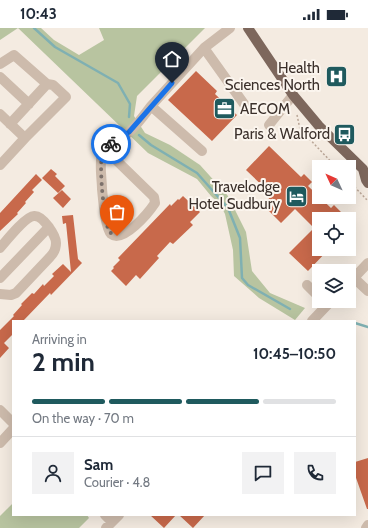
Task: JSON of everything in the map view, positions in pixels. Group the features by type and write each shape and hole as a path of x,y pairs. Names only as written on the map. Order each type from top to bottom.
{"main road":[{"path":"248,28 293,95 319,126 366,170 366,180 368,182"}],"street":[{"path":"107,147 115,159 154,197 155,203 134,227 123,235 117,236 108,230 103,202 102,156 107,147 129,132 204,48 230,28"},
{"path":"204,48 244,104"},
{"path":"0,64 14,54 47,84 53,85 66,97 0,165"},
{"path":"0,77 29,104"},
{"path":"10,124 47,84"},
{"path":"269,125 293,95"},
{"path":"151,106 202,151"},
{"path":"0,114 25,138"},
{"path":"0,248 30,217 38,216 44,221 56,240 55,251 16,293 11,295 0,294"},
{"path":"0,278 49,227"},
{"path":"356,275 368,263"},
{"path":"356,283 368,291"},
{"path":"307,285 312,290"},
{"path":"313,320 322,308"},
{"path":"0,410 12,422"},
{"path":"0,443 12,430"},
{"path":"108,522 118,516"}],"path":[{"path":"293,95 300,129 329,160"},
{"path":"356,188 368,201"}],"green space":[{"path":"0,28 18,28 0,40"},
{"path":"18,28 41,28 54,40 79,55 104,40 99,28 205,28 137,96 134,116 145,133 170,145 200,165 228,196 246,232 252,271 270,293 305,308 295,320 259,298 234,276 233,250 225,214 220,204 211,196 197,179 148,153"},
{"path":"12,504 12,516 88,516 89,518 79,528 0,528 0,516"}],"building":[{"path":"196,71 217,91 215,94 237,115 212,141 168,100"},
{"path":"269,146 301,177 304,174 312,182 308,186 312,190 312,204 327,204 331,208 334,205 341,212 312,212 312,226 295,209 281,223 263,205 272,195 246,170"},
{"path":"51,169 57,174 55,176 65,186 58,193 42,178"},
{"path":"36,174 42,180 32,190 34,192 17,213 18,214 0,231 0,213"},
{"path":"62,190 71,199 63,208 53,198"},
{"path":"183,196 200,212 190,222 193,225 173,244 170,242 157,256 159,258 140,279 136,275 126,286 111,271 120,260 118,258 170,204 171,206"},
{"path":"73,215 78,259 82,263 24,320 12,320 12,335 4,343 9,348 0,358 0,330 14,316 13,315 22,305 21,304 32,293 34,294 43,284 44,286 54,276 52,274 63,264 71,272 66,223 63,224 62,216"},
{"path":"312,230 312,256 322,256 315,264 312,264 312,267 308,271 289,253"},
{"path":"368,458 368,509 356,478 356,462"},
{"path":"151,516 175,516 164,528"},
{"path":"180,516 204,516 193,528"}],"waterway":[{"path":"34,28 55,47 118,83 130,104 129,117"},
{"path":"139,135 151,145 197,173 228,208 240,238 242,278 248,285 290,309"},
{"path":"356,323 368,327"}],"way so far":[{"path":"111,144 107,147 102,156 101,168 103,202 108,230 117,236"}],"place":[{"name":"Health Sciences North","path":"336,77"},
{"name":"AECOM","path":"225,109"},
{"name":"Paris & Walford","path":"345,134"},
{"name":"Travelodge Hotel Sudbury","path":"296,196"}],"route":[{"path":"111,144 129,132 172,83"}]}
